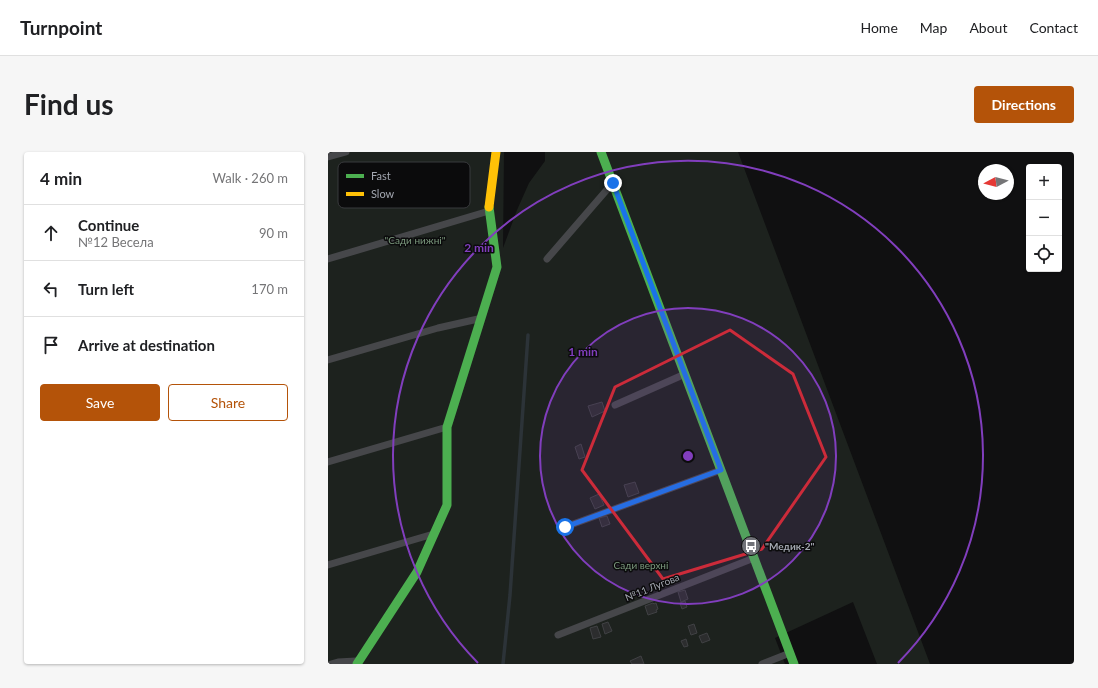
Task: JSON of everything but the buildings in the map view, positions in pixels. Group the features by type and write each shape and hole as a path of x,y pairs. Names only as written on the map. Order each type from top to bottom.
{"street":[{"path":"358,663 417,572 447,504 447,427 497,266 489,211 496,152"},
{"path":"601,152 794,664"}],"lane":[{"path":"328,157 346,152"},
{"path":"547,259 613,183"},
{"path":"328,259 489,211"},
{"path":"328,360 438,328 481,318"},
{"path":"615,405 685,374"},
{"path":"328,462 447,427"},
{"path":"565,527 721,470"},
{"path":"328,565 434,534"},
{"name":"№11 Лугова","path":"558,635 754,558"},
{"path":"762,664 790,652"},
{"path":"331,664 338,662 358,663"}],"highlighted area":[{"path":"730,330 793,374 826,457 762,549 663,579 582,470 615,387"}],"green space":[{"path":"328,152 504,152 503,248 529,183 545,161 545,152 738,152 930,664 877,664 853,602 775,638 785,664 328,664"}],"waterway":[{"path":"503,664 510,595 528,335"}],"traffic: fast":[{"path":"601,152 794,664"},
{"path":"357,664 417,572 447,505 447,427 497,267 489,207"}],"traffic: slow":[{"path":"489,207 496,152"}],"place":[{"name":"\"Медик-2\"","path":"751,546"}],"route":[{"path":"565,527 721,470 613,183"}],"park label":[{"name":"\"Сади нижні\"","path":"415,240"},
{"name":"Сади верхні","path":"641,565"}]}
